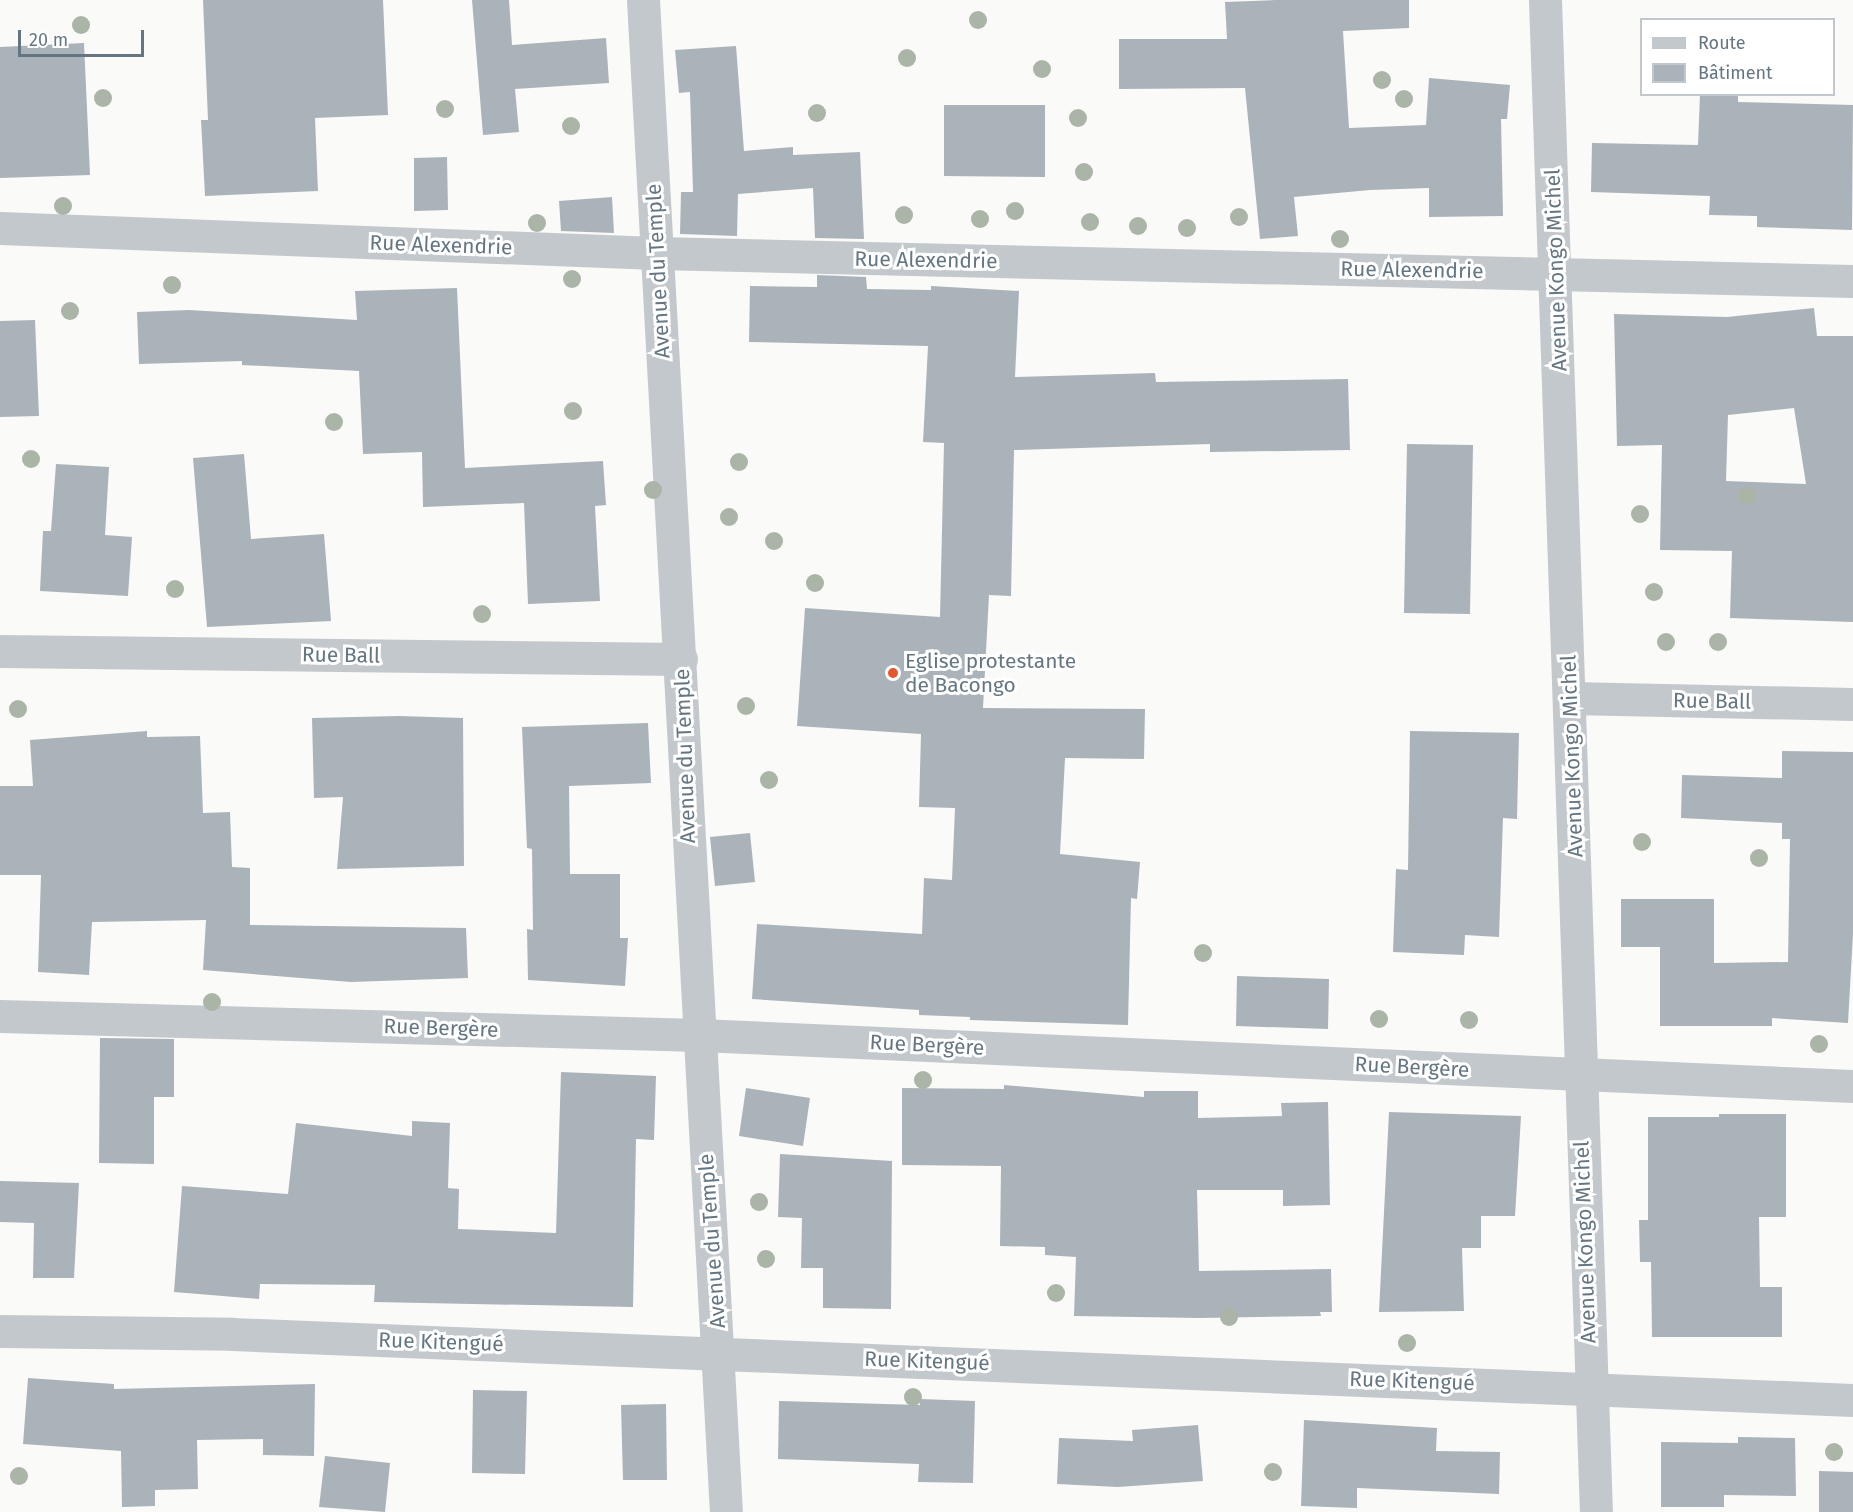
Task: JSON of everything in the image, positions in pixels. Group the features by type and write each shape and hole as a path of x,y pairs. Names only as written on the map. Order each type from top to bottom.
{"street":[{"name":"Avenue du Temple","path":"643,0 681,659 699,1035 719,1353 726,1512"},
{"name":"Avenue Kongo Michel","path":"1545,0 1557,273 1589,1388 1596,1512"},
{"name":"Rue Alexendrie","path":"0,228 657,253 1853,281"},
{"name":"Rue Ball","path":"0,651 681,659"},
{"name":"Rue Ball","path":"1570,698 1853,704"},
{"name":"Rue Bergère","path":"0,1016 699,1035 1853,1086"},
{"name":"Rue Kitengué","path":"0,1332 232,1334 1853,1400"}],"building":[{"path":"203,0 383,0 388,115 315,118 318,191 205,196 201,120 208,120"},
{"path":"472,0 509,0 512,45 606,38 609,83 515,89 519,132 483,135"},
{"path":"1409,0 1409,28 1343,31 1349,128 1426,125 1429,78 1510,85 1507,119 1501,119 1503,216 1429,217 1429,188 1370,190 1294,197 1298,236 1260,239 1245,88 1119,89 1119,39 1227,39 1225,2"},
{"path":"84,43 90,175 0,178 0,47"},
{"path":"736,46 744,151 793,147 793,155 860,152 864,239 815,238 813,188 738,194 737,236 680,234 681,192 693,192 690,92 679,93 675,50"},
{"path":"1700,96 1738,96 1738,102 1853,105 1852,230 1757,227 1757,216 1709,215 1710,196 1591,192 1592,143 1698,145"},
{"path":"944,105 1045,105 1045,177 944,176"},
{"path":"447,157 448,210 414,211 414,158"},
{"path":"612,197 614,233 561,231 559,201"},
{"path":"817,275 866,277 867,289 931,290 931,286 1019,291 1015,377 1155,373 1156,382 1348,379 1350,450 1210,452 1210,444 1014,450 1011,596 989,595 983,708 1145,709 1144,759 1065,758 1060,854 1140,862 1137,899 1131,898 1128,1025 970,1020 970,1017 919,1015 919,1010 752,999 757,924 922,934 924,878 952,880 955,808 919,807 921,734 797,726 805,608 940,617 944,443 923,442 928,346 749,342 750,286 817,287"},
{"path":"457,288 465,468 603,461 606,505 595,506 600,601 528,604 524,503 423,507 422,452 363,454 359,371 242,365 242,361 139,364 137,312 189,310 357,320 355,291"},
{"path":"1814,308 1817,336 1853,336 1853,622 1730,618 1732,551 1660,550 1662,445 1617,446 1614,314 1727,317","holes":["1794,408 1806,484 1726,481 1728,415"]},
{"path":"35,320 39,416 0,417 0,321"},
{"path":"1407,444 1473,445 1470,614 1404,613"},
{"path":"244,454 251,539 324,534 331,621 207,627 193,458"},
{"path":"56,464 109,467 105,535 132,537 128,596 40,591 43,531 51,531"},
{"path":"399,716 463,718 464,866 337,869 343,797 314,798 312,718"},
{"path":"648,723 651,783 569,786 570,874 620,874 620,938 628,938 625,986 528,980 527,929 533,930 532,849 527,848 522,727"},
{"path":"147,731 147,737 200,736 203,813 230,812 232,867 250,868 250,925 466,928 468,978 351,982 203,970 206,920 92,922 89,975 38,972 41,875 0,875 0,786 33,786 30,740"},
{"path":"1410,731 1519,733 1517,819 1503,818 1499,937 1465,935 1464,955 1393,952 1396,869 1408,870"},
{"path":"1782,751 1853,752 1853,934 1848,1023 1772,1018 1772,1026 1660,1026 1660,947 1621,947 1621,899 1714,899 1714,963 1788,962 1790,839 1782,839 1782,823 1681,818 1682,775 1782,778"},
{"path":"750,833 755,882 715,886 710,837"},
{"path":"1237,976 1329,979 1328,1029 1236,1026"},
{"path":"100,1038 174,1039 174,1097 154,1097 154,1164 99,1163"},
{"path":"561,1072 656,1076 654,1140 636,1139 633,1307 374,1302 375,1285 260,1284 259,1299 174,1292 182,1186 288,1194 296,1123 412,1136 412,1121 450,1123 448,1188 459,1189 458,1229 556,1233"},
{"path":"1004,1085 1144,1097 1144,1091 1198,1091 1198,1118 1282,1116 1281,1103 1328,1102 1330,1205 1283,1206 1283,1190 1197,1190 1199,1271 1331,1269 1332,1312 1320,1312 1321,1316 1200,1318 1074,1316 1076,1257 1045,1255 1045,1247 1000,1246 1001,1166 902,1165 902,1088 1004,1089"},
{"path":"746,1088 810,1098 803,1146 739,1136"},
{"path":"1389,1112 1521,1116 1515,1216 1481,1216 1481,1248 1462,1248 1464,1311 1379,1312"},
{"path":"1719,1114 1786,1114 1786,1217 1759,1217 1760,1287 1782,1287 1782,1337 1652,1337 1651,1262 1640,1262 1639,1220 1648,1220 1648,1117 1719,1117"},
{"path":"780,1154 892,1161 891,1309 823,1308 823,1268 801,1268 802,1218 778,1217"},
{"path":"0,1181 79,1183 74,1278 33,1278 34,1223 0,1222"},
{"path":"28,1378 114,1384 114,1389 315,1384 314,1456 263,1455 263,1439 197,1440 198,1489 155,1490 155,1506 122,1507 121,1451 23,1444"},
{"path":"473,1390 527,1391 525,1474 472,1473"},
{"path":"920,1399 975,1401 973,1483 918,1482 919,1464 778,1459 779,1401 920,1405"},
{"path":"666,1404 667,1480 623,1480 621,1405"},
{"path":"1304,1420 1437,1428 1436,1451 1500,1452 1499,1494 1357,1488 1357,1508 1301,1506"},
{"path":"1198,1425 1203,1481 1118,1487 1057,1484 1059,1438 1133,1441 1132,1430"},
{"path":"1738,1437 1795,1438 1796,1496 1724,1495 1724,1507 1661,1507 1661,1442 1738,1443"},
{"path":"325,1456 390,1463 385,1512 319,1507"},
{"path":"1819,1471 1853,1472 1853,1512 1819,1512"}],"place":[{"name":"Eglise protestante de Bacongo","path":"893,673"}]}
